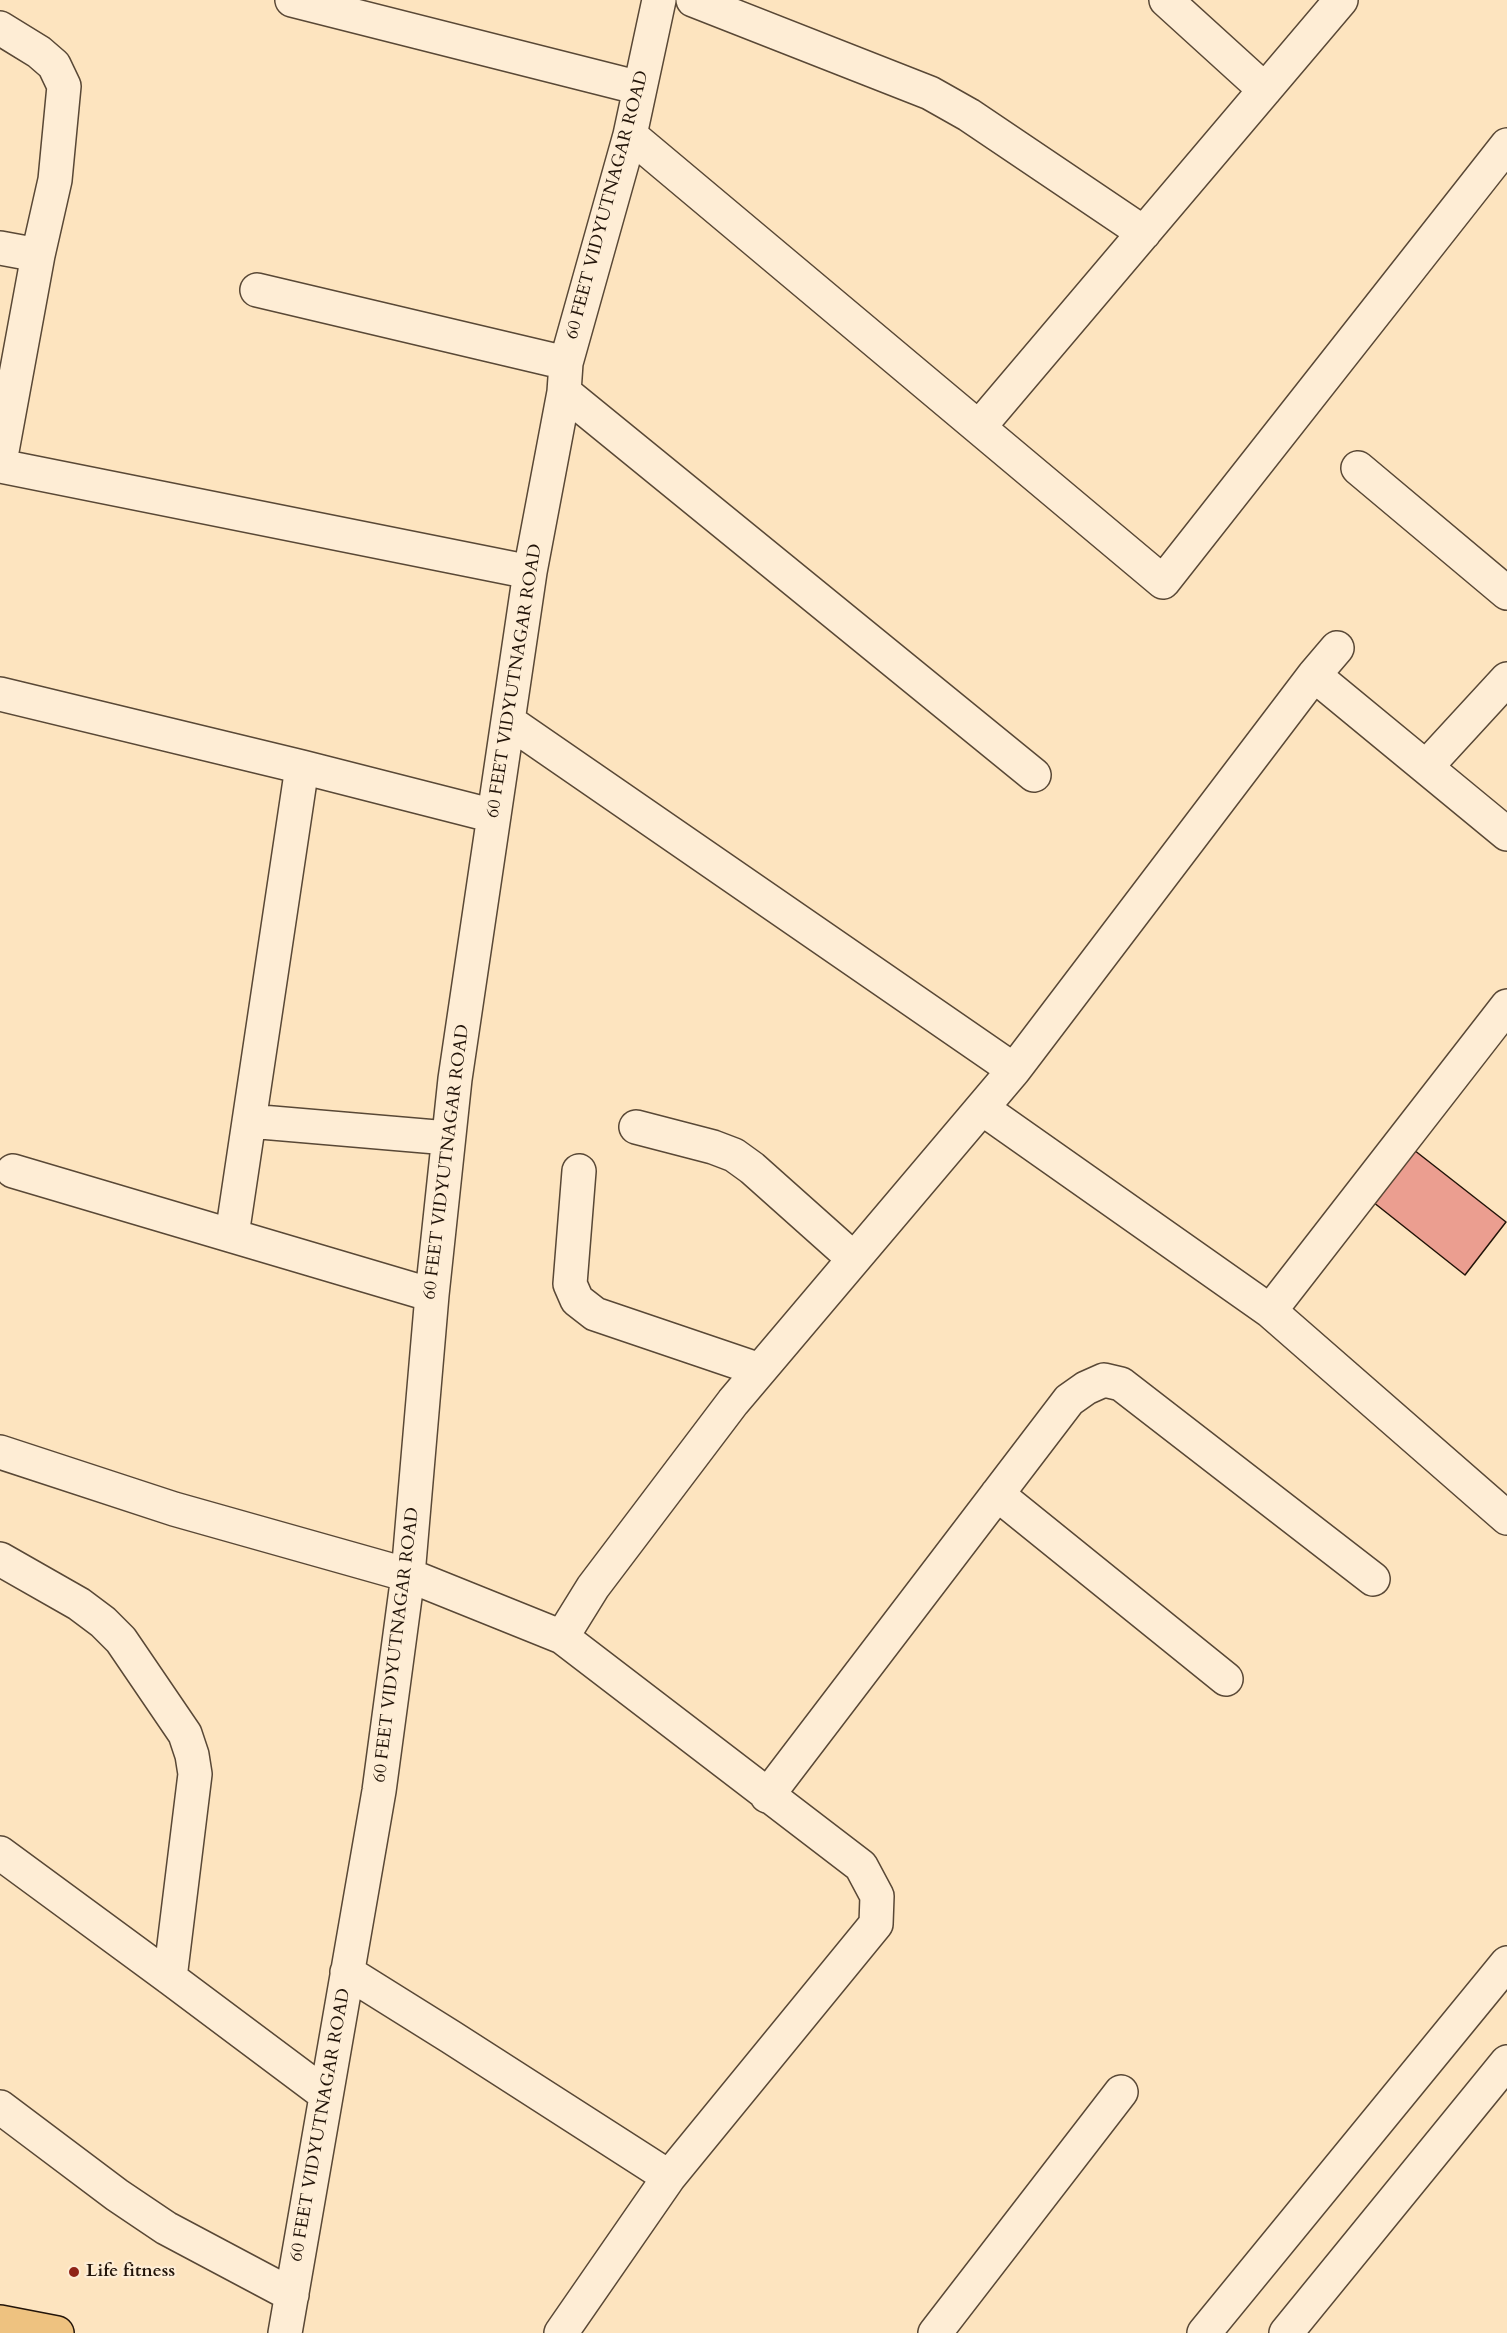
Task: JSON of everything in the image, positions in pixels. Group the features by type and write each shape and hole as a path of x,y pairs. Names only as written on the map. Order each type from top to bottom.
{"main road":[{"path":"0,2322 57,2333"}],"street":[{"path":"292,0 640,88"},
{"name":"60 FEET VIDYUTNAGAR ROAD","path":"285,2333 379,1791 408,1575 432,1295 455,1079 530,572 565,378 630,135 659,0"},
{"path":"693,0 930,93 969,116 1144,233"},
{"path":"1166,0 1264,90"},
{"path":"979,427 1341,0"},
{"path":"0,28 39,52 54,65 64,86 56,180 38,255 0,464 530,572"},
{"path":"630,135 1163,582 1507,145"},
{"path":"0,248 38,255"},
{"path":"257,290 565,378 1034,775"},
{"path":"1358,468 1507,592"},
{"path":"562,1637 593,1587 760,1370 983,1109 1337,648"},
{"path":"1314,675 1507,834"},
{"path":"1426,767 1507,679"},
{"path":"0,694 302,766 494,816"},
{"path":"508,721 1014,1070"},
{"path":"232,1235 302,766"},
{"path":"1270,1311 1507,1006"},
{"path":"983,1109 1270,1311 1507,1518"},
{"path":"249,1121 448,1138"},
{"path":"636,1127 713,1147 734,1155 752,1168 854,1259"},
{"path":"13,1171 432,1295"},
{"path":"579,1171 570,1284 577,1300 595,1314 760,1370"},
{"path":"767,1796 1068,1400 1104,1380 1121,1384 1373,1579"},
{"path":"0,1452 174,1509 408,1575 562,1637 861,1866 877,1896 876,1924 669,2177 561,2333"},
{"path":"997,1494 1226,1679"},
{"path":"0,1559 79,1604 103,1622 121,1640 184,1734 192,1755 195,1774 170,1978"},
{"path":"0,1853 325,2094"},
{"path":"1204,2333 1507,1963"},
{"path":"347,1972 669,2177"},
{"path":"1286,2333 1507,2062"},
{"path":"935,2333 1121,2092"},
{"path":"0,2107 117,2195 166,2228 292,2295"}],"building":[{"path":"1414,1150 1506,1222 1465,1275 1373,1202"}],"place":[{"name":"Life fitness","path":"74,2272"}]}
